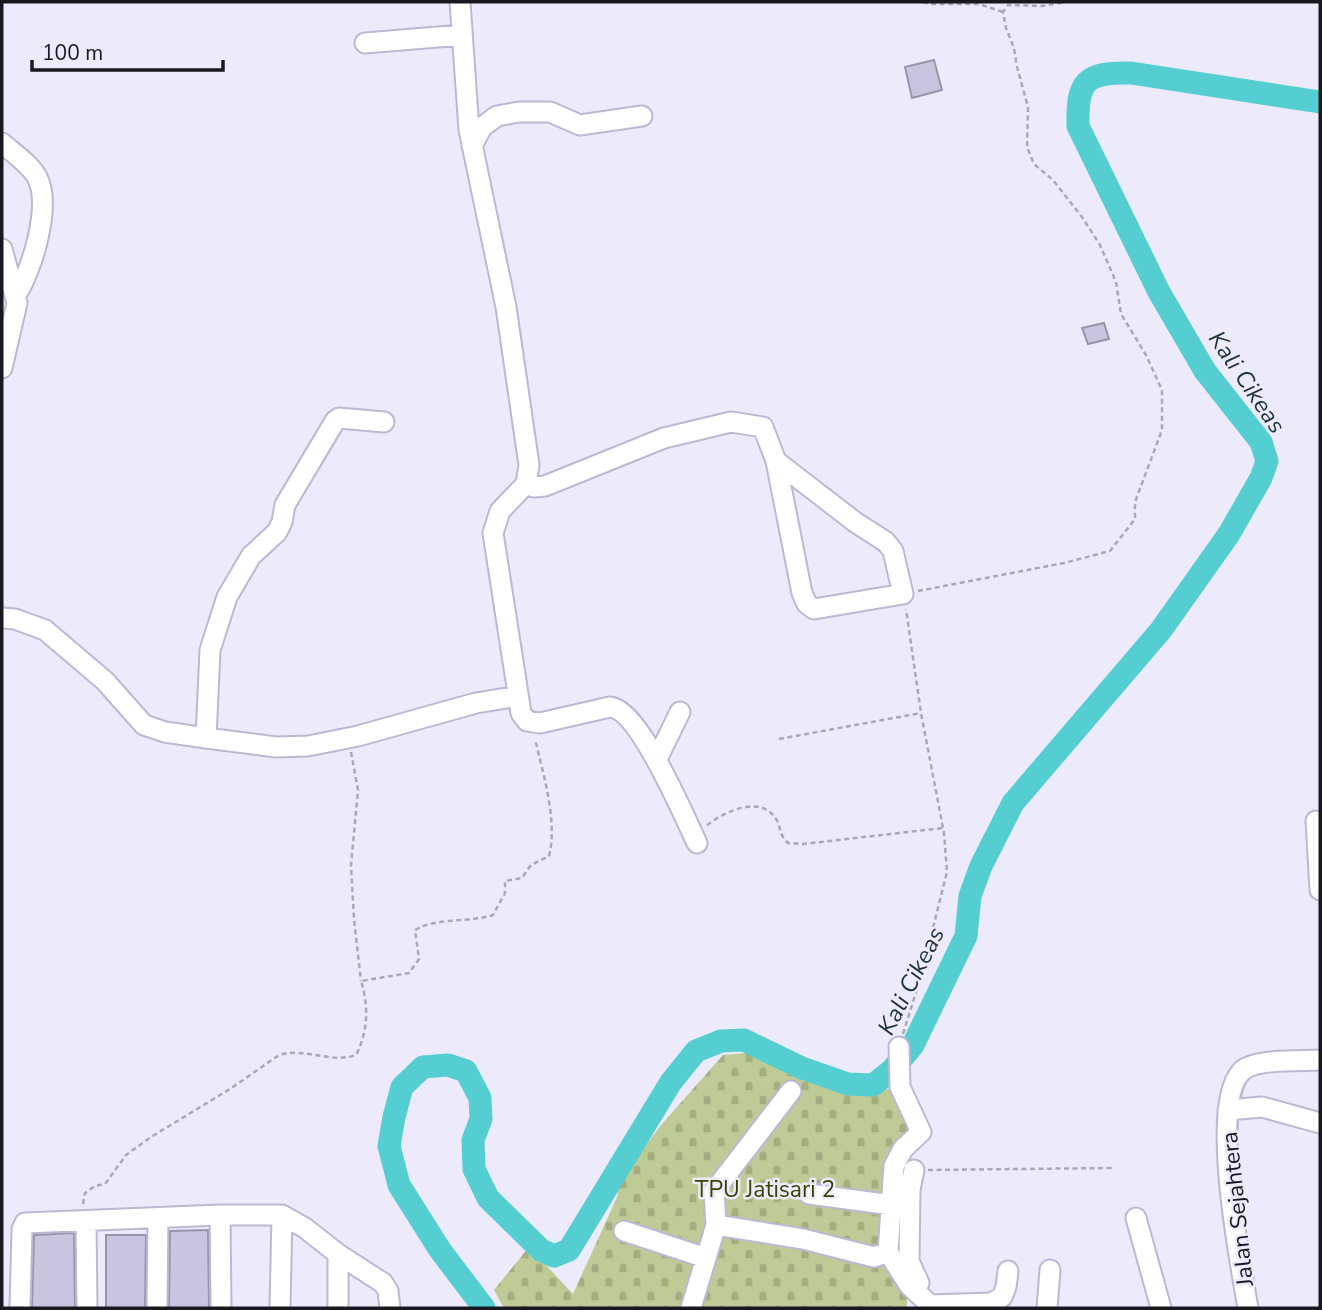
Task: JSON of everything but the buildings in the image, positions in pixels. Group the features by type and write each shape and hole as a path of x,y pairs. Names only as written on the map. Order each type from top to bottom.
{"street":[{"path":"460,2 472,146 506,307 529,465 526,484 500,511 493,533 521,713 530,721 540,723 610,706 617,707 625,713 657,759 695,840"},
{"path":"365,43 462,36"},
{"path":"472,146 482,127 497,116 519,112 550,112 580,125 642,116"},
{"path":"2,144 19,157 37,177 43,199 33,257 22,286 11,295"},
{"path":"2,248 11,295 2,368"},
{"path":"206,738 210,650 227,597 251,556 277,532 285,505 335,421 339,418 384,422"},
{"path":"526,484 534,487 545,486 664,438 731,422 763,426 776,460 802,593 807,604 814,609 903,594 893,551 886,542 855,522 776,460"},
{"path":"2,618 15,619 45,630 105,681 133,716 144,725 165,732 276,747 308,746 350,738 476,703 518,696"},
{"path":"657,759 680,712"},
{"path":"1316,821 1320,890"},
{"path":"899,1047 900,1087 920,1132 903,1149 894,1167 888,1252 909,1284 929,1304 991,1303 1002,1297 1008,1271"},
{"name":"Jalan Sejahtera","path":"1248,1308 1227,1159 1228,1110 1236,1078 1244,1069 1259,1064 1320,1060"},
{"path":"691,1308 716,1225 714,1191 791,1091"},
{"path":"1228,1110 1262,1107 1320,1123"},
{"path":"914,1170 910,1189 909,1261 929,1304"},
{"path":"809,1194 892,1205"},
{"path":"220,1215 221,1308"},
{"path":"20,1308 21,1245 25,1223 220,1215 282,1216 305,1228 338,1254 383,1283 388,1291 390,1308"},
{"path":"280,1308 282,1216"},
{"path":"158,1218 158,1308"},
{"path":"1136,1218 1161,1308"},
{"path":"83,1221 87,1308"},
{"path":"716,1225 803,1239 874,1257 888,1252"},
{"path":"624,1231 706,1258"},
{"path":"2,1250 21,1245"},
{"path":"338,1254 338,1308"},
{"path":"1047,1308 1050,1270"}],"path":[{"path":"923,2 979,4 1003,12"},
{"path":"899,1047 921,976 947,872 943,828 920,713 903,594 1064,563 1110,551 1135,519 1135,502 1147,475 1161,429 1162,390 1146,355 1121,314 1116,282 1100,245 1053,180 1034,164 1027,146 1028,107 1003,12 1008,5 1042,6 1066,2"},
{"path":"779,738 920,713"},
{"path":"361,981 409,973 419,959 415,930 426,924 493,915 505,893 505,881 522,878 531,865 549,856 553,833 544,772 530,721"},
{"path":"83,1221 85,1193 95,1186 105,1184 126,1155 279,1055 290,1051 345,1059 356,1055 364,1040 367,1009 354,919 351,865 358,790 350,738"},
{"path":"695,840 720,815 751,806 764,808 777,820 780,835 788,843 803,844 943,828"},
{"path":"914,1170 1113,1168"}],"green space":[{"name":"TPU Jatisari 2","path":"756,1052 841,1091 908,1089 907,1308 504,1308 494,1290 529,1247 573,1294 618,1195 616,1185 661,1125 723,1055"}],"waterway":[{"name":"Kali Cikeas","path":"484,1308 440,1250 399,1185 389,1146 402,1087 423,1067 448,1065 466,1071 480,1098 481,1119 473,1140 474,1169 488,1198 541,1250 554,1256 569,1250 671,1082 696,1051 721,1041 744,1040 802,1068 848,1084 873,1085 892,1070 913,1045 966,936 970,896 981,866 1013,803 1161,630 1229,534 1261,478 1267,461 1261,442 1205,371 1159,292 1078,126 1082,89 1094,77 1131,73 1320,102"}]}
